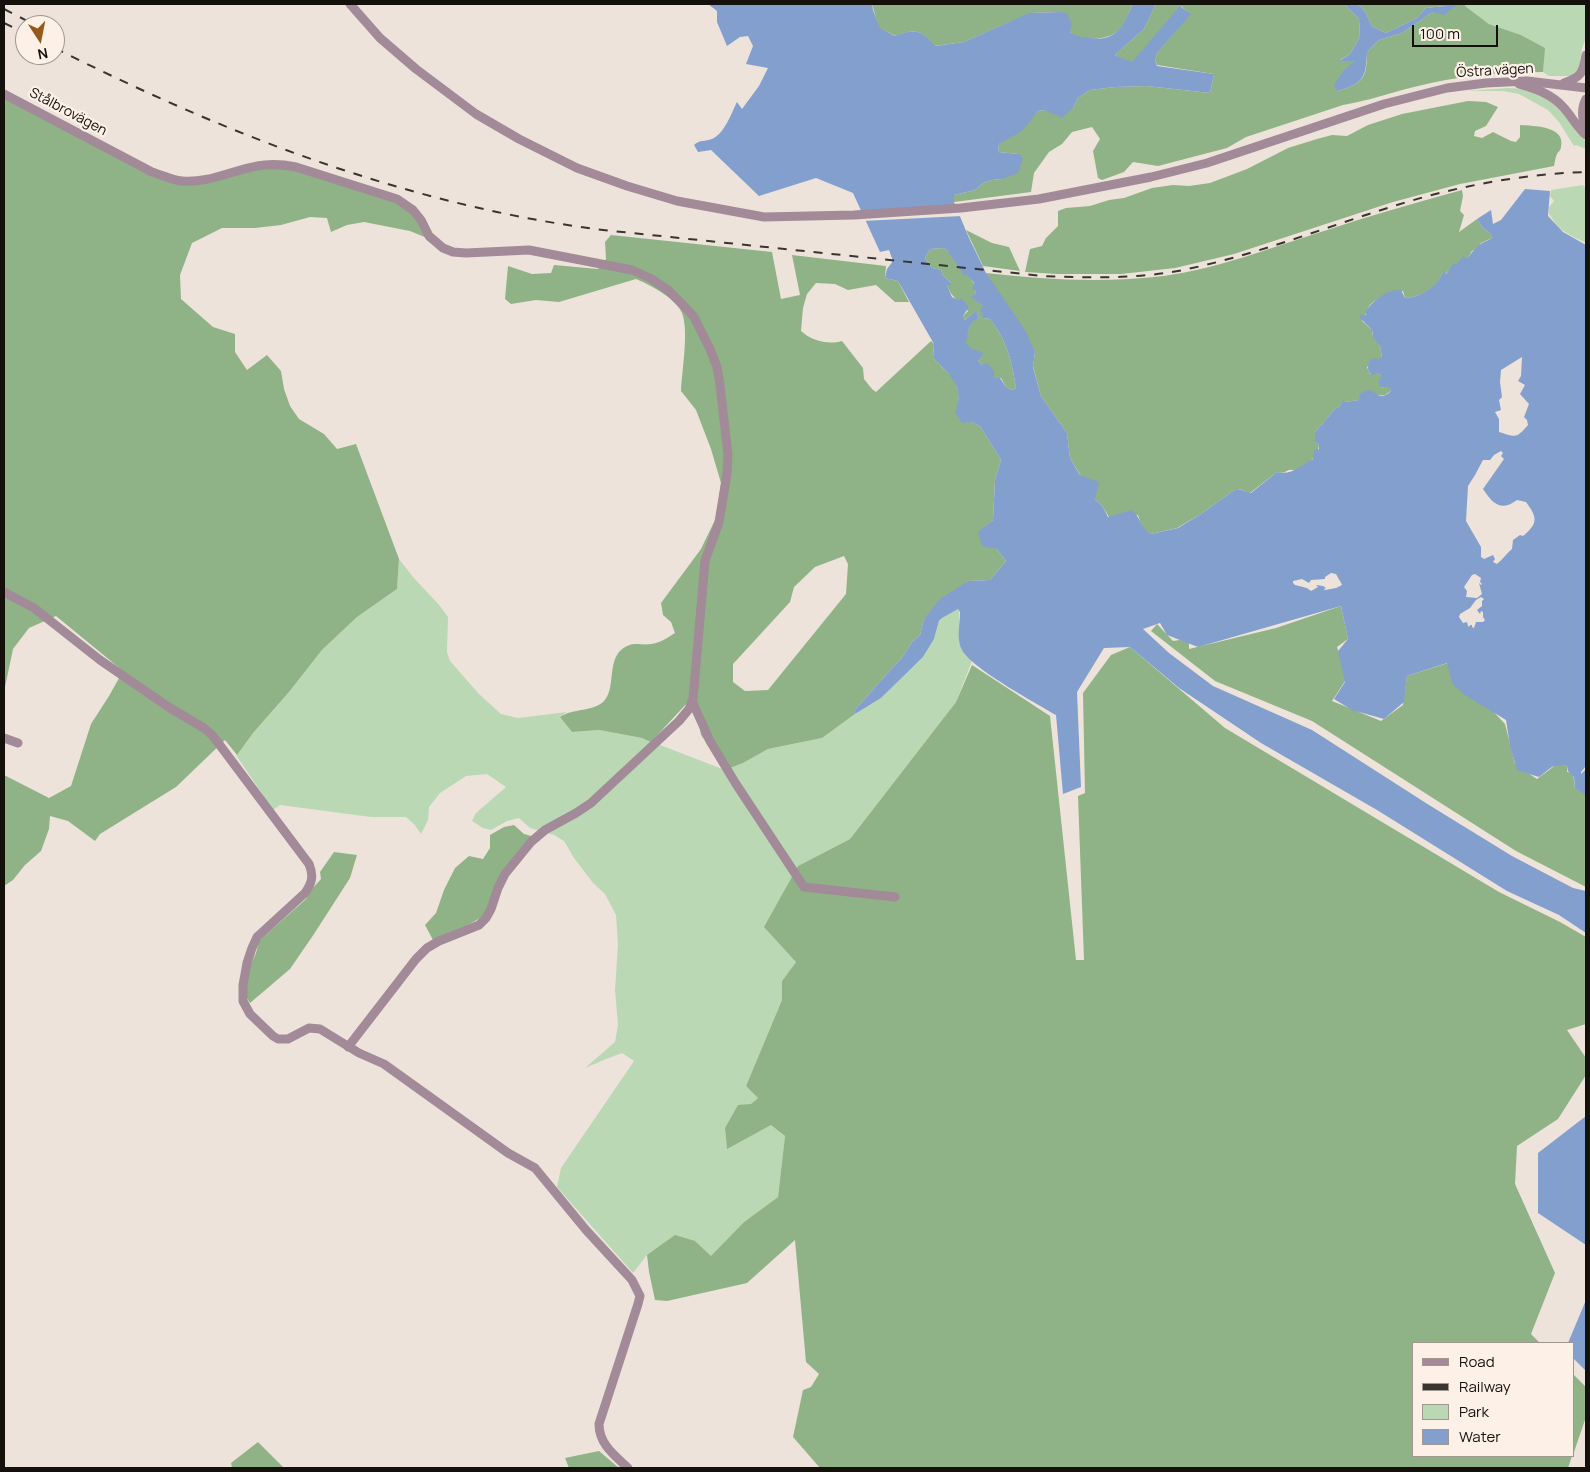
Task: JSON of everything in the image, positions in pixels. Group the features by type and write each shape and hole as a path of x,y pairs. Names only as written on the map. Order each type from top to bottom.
{"street":[{"name":"Östra vägen","path":"350,4 380,38 416,69 476,114 519,139 578,168 627,186 678,201 764,217 854,215 961,208 1039,199 1160,175 1216,160 1405,98 1447,88 1486,82 1512,81 1561,84 1586,88"},
{"path":"1561,84 1575,79 1582,74 1586,55"},
{"path":"1512,81 1548,94 1564,108 1586,135"},
{"name":"Stålbrovägen","path":"4,94 152,172 181,181 208,178 264,164 296,167 396,199 412,210 421,220 429,236 443,248 453,252 530,250 632,270 650,278 668,290 694,318 717,367 728,455 728,474 719,522 705,561 692,701"},
{"path":"1586,99 1582,108 1582,114 1586,131"},
{"path":"4,592 34,608 100,660 170,708 204,728 213,736 309,864 312,871 312,881 304,893 261,933 254,942 244,978 244,1002 250,1014 278,1039 288,1039 304,1029 314,1027 328,1033 359,1053 384,1064 508,1153 527,1162 554,1188 586,1230 632,1280 640,1296 599,1424 599,1433 607,1448 628,1468"},
{"path":"692,701 710,741 731,777 804,887 895,897"},
{"path":"348,1046 416,959 427,948 439,941 479,925 486,918 506,874 531,842 545,830 591,803 679,721 689,709 692,701"},
{"path":"4,738 18,743"}],"green space":[{"path":"872,4 1133,4 1125,22 1118,31 1101,38 1087,39 1075,36 1071,33 1060,12 1030,13 964,42 934,46 926,37 918,32 913,31 896,36 879,28"},
{"path":"1156,4 1344,4 1359,19 1360,37 1350,54 1340,60 1355,61 1337,91 1353,86 1362,79 1366,68 1367,52 1379,40 1402,33 1433,12 1455,6 1456,4 1466,4 1465,6 1489,24 1521,35 1545,48 1543,72 1478,75 1414,87 1343,105 1246,137 1227,148 1158,166 1133,162 1124,172 1102,180 1098,178 1093,151 1100,139 1092,127 1072,132 1062,144 1049,152 1034,173 1031,192 954,202 954,195 975,190 983,183 992,180 1002,179 1019,154 998,152 999,144 1030,120 1038,111 1051,112 1073,108 1078,98 1090,90 1115,87 1147,86 1210,93 1214,74 1157,65 1155,60 1157,53 1190,14 1181,6 1132,63 1115,55 1144,29"},
{"path":"1358,4 1445,4 1445,6 1426,8 1417,18 1386,33 1372,26 1365,11"},
{"path":"1466,4 1586,4 1586,37 1579,68 1571,76 1549,76 1543,72 1544,48 1521,35 1489,24 1465,6"},
{"path":"1508,88 1525,89 1547,97 1586,141 1586,149 1574,146 1559,122 1548,110 1519,94 1503,91 1466,91"},
{"path":"4,98 171,181 259,169 297,169 388,198 404,207 418,219 427,238 410,231 364,222 347,225 331,232 327,218 310,217 281,225 255,228 222,228 192,243 180,275 181,299 213,327 235,334 235,352 247,370 267,355 281,371 284,389 290,406 299,419 324,434 337,449 356,444 399,559 397,589 357,617 322,650 237,755 225,740 176,787 100,834 95,841 68,821 50,816 49,829 41,851 25,865 13,880 4,886 4,776 49,798 71,786 91,724 123,671 56,616 29,628 13,649 4,692"},
{"path":"1468,101 1486,102 1498,107 1486,126 1475,131 1474,136 1482,138 1493,132 1516,142 1520,137 1520,125 1548,128 1554,131 1559,135 1561,148 1556,156 1554,166 1460,184 1393,202 1234,254 1175,268 1121,274 1025,272 1030,249 1042,246 1046,238 1058,226 1058,211 1124,198 1152,188 1210,183 1247,169 1288,148 1332,135 1347,136 1368,125 1402,114"},
{"path":"1583,185 1586,189 1586,243 1563,230 1549,214 1549,207 1554,201 1550,196 1551,190"},
{"path":"1462,190 1463,196 1460,211 1464,215 1459,232 1477,219 1483,228 1491,234 1492,238 1481,243 1478,248 1472,251 1468,258 1456,264 1445,274 1443,272 1437,283 1428,291 1417,296 1405,298 1403,291 1378,299 1370,305 1362,321 1372,330 1372,334 1380,346 1382,358 1367,367 1370,374 1379,373 1381,376 1381,387 1385,388 1387,385 1391,391 1385,395 1375,395 1372,391 1359,400 1343,401 1315,432 1315,442 1319,445 1318,449 1312,460 1305,466 1282,473 1277,472 1250,493 1239,489 1233,491 1201,514 1177,528 1151,534 1142,528 1138,515 1109,517 1095,499 1070,458 1067,433 1041,396 1033,366 1035,352 986,273 1053,279 1097,280 1164,276 1205,268 1245,257 1358,220"},
{"path":"966,230 992,243 1009,247 1020,271 983,266"},
{"path":"611,235 772,252 781,299 800,295 792,255 886,266 885,278 898,281 909,302 895,302 876,285 848,290 835,284 816,283 807,294 803,308 801,331 820,341 831,343 842,341 863,368 864,379 876,392 931,341 934,344 933,358 954,379 959,394 958,406 962,422 971,422 980,426 1001,460 995,480 993,520 986,526 997,549 1006,561 990,580 968,581 924,619 920,635 854,711 855,714 822,738 768,749 743,763 725,770 701,735 697,713 688,702 651,742 642,738 599,730 572,732 560,717 571,712 594,707 604,701 610,689 614,662 617,655 625,647 633,644 657,643 675,633 671,622 663,615 661,603 701,549 716,518 721,483 711,449 696,410 681,391 685,330 682,313 674,302 655,288 636,279 559,302 536,300 511,304 505,299 508,266 532,274 551,273 554,265 598,269 606,259 605,242","holes":["844,556 848,564 846,594 768,690 745,691 733,682 733,664 790,602 794,587 815,567"]},
{"path":"943,248 947,250 974,284 976,293 972,297 983,306 983,318 990,319 1001,335 1013,369 1016,388 1012,390 1006,387 1001,378 993,378 994,373 982,365 965,343 973,320 979,319 977,312 974,312 965,320 963,316 968,311 949,290 947,286 951,283 941,270 932,268 925,258 930,249"},
{"path":"399,559 448,617 447,652 450,661 479,694 501,714 518,718 567,712 560,717 572,732 599,730 642,738 725,770 743,763 768,749 822,738 881,698 923,657 934,639 942,618 956,609 959,610 959,640 964,654 972,661 956,702 850,839 798,866 796,962 782,981 782,1000 746,1086 758,1098 725,1128 727,1148 771,1125 785,1136 778,1197 744,1222 711,1257 695,1241 647,1255 633,1273 557,1187 561,1168 634,1061 622,1053 585,1068 615,1042 618,1025 615,990 618,945 616,915 605,894 593,883 564,841 554,835 530,828 519,818 507,821 491,830 483,828 472,821 476,813 506,787 487,774 466,776 440,793 429,807 428,820 421,834 406,817 371,817 280,805 273,810 236,755 322,650 357,617 397,589"},
{"path":"1341,606 1348,639 1337,647 1347,678 1332,701 1381,721 1403,705 1407,676 1448,663 1505,724 1515,764 1537,779 1557,764 1568,766 1567,772 1573,773 1575,788 1586,795 1586,887 1516,851 1312,721 1215,681 1151,631 1157,624 1173,641 1189,642 1189,649 1276,628"},
{"path":"1130,647 1225,728 1499,892 1586,937 1586,1024 1567,1030 1586,1058 1586,1075 1558,1119 1517,1146 1515,1184 1555,1273 1531,1334 1539,1342 1412,1342 1412,1457 1572,1457 1568,1468 820,1468 793,1437 803,1390 811,1387 819,1374 806,1362 795,1240 747,1283 667,1301 655,1300 647,1255 675,1235 695,1241 711,1256 744,1222 778,1197 785,1136 771,1125 727,1149 725,1128 738,1105 751,1104 758,1098 746,1086 782,1000 782,981 796,962 764,927 798,866 850,839 956,702 972,665 1050,716 1076,960 1084,960 1078,796 1085,793 1083,693 1111,655"},
{"path":"514,825 524,834 535,837 525,846 486,913 474,922 433,940 425,925 436,913 444,890 455,868 469,856 483,859 490,848 490,835 504,827"},
{"path":"334,852 357,855 350,878 290,969 250,1003 245,995 250,966 259,941 306,899 321,879 320,872"},
{"path":"1575,1376 1586,1387 1586,1417 1575,1449"},
{"path":"258,1442 284,1468 232,1468 231,1463"},
{"path":"599,1451 619,1468 569,1468 565,1458"}],"water":[{"path":"708,4 872,4 880,28 895,36 913,31 918,32 935,46 964,42 1029,13 1067,13 1072,24 1070,32 1072,34 1099,39 1113,35 1118,30 1133,4 1156,4 1144,29 1115,55 1132,62 1180,6 1191,14 1157,53 1155,60 1157,66 1214,74 1210,93 1147,86 1090,90 1078,98 1073,108 1062,118 1044,110 1038,111 1022,131 999,144 998,152 1019,154 1023,159 1018,173 983,183 975,190 954,195 954,202 986,273 1025,330 1035,352 1033,367 1041,396 1067,433 1070,458 1080,475 1099,482 1095,499 1103,507 1108,517 1132,510 1144,528 1151,534 1178,528 1233,491 1238,489 1251,493 1277,472 1287,473 1313,459 1314,450 1319,449 1319,445 1315,442 1315,432 1335,409 1340,406 1343,400 1345,402 1359,400 1360,394 1365,391 1371,390 1383,396 1391,391 1387,386 1385,388 1381,387 1378,382 1381,376 1379,373 1372,375 1368,370 1370,360 1382,357 1380,346 1373,338 1372,330 1360,318 1360,315 1366,315 1365,312 1371,304 1385,294 1395,290 1401,290 1405,298 1417,296 1433,287 1443,272 1446,274 1454,263 1456,264 1464,256 1468,258 1479,245 1492,238 1491,234 1483,228 1477,219 1491,210 1493,224 1501,220 1525,189 1550,191 1548,216 1563,232 1586,245 1586,766 1581,774 1586,769 1586,796 1575,788 1574,777 1568,771 1568,766 1555,766 1539,777 1517,770 1510,746 1506,720 1465,695 1453,685 1447,663 1407,676 1404,702 1384,719 1352,710 1334,699 1345,682 1338,651 1348,639 1341,606 1198,647 1167,635 1160,623 1143,629 1169,653 1213,686 1312,730 1512,856 1573,888 1586,891 1586,933 1559,915 1507,891 1377,810 1261,743 1179,688 1130,647 1104,648 1077,692 1081,787 1063,794 1056,715 1005,685 977,666 968,657 960,646 960,612 958,609 939,621 934,639 923,657 881,698 855,714 854,711 920,635 924,619 940,599 968,581 990,580 1006,561 997,549 982,546 978,532 993,520 995,480 1001,460 980,426 971,422 962,423 955,412 958,403 957,388 950,376 933,358 934,344 898,281 885,278 887,269 893,261 889,250 880,252 853,193 816,178 759,196 711,150 698,152 694,145 698,142 712,139 721,132 737,102 742,109 759,86 768,68 746,64 753,46 748,36 740,37 727,46 717,22 717,11","holes":["943,248 947,250 963,274 967,275 974,283 972,290 975,290 976,293 971,297 983,306 980,311 983,318 990,319 1005,343 1013,369 1016,388 1012,390 1006,387 1000,378 994,378 994,371 987,363 982,365 978,360 983,355 982,352 970,348 966,343 969,328 973,321 979,319 977,312 974,312 965,320 963,316 969,307 962,299 958,300 952,297 947,286 952,284 943,275 941,270 932,268 925,258 930,249","1522,357 1521,376 1518,381 1525,385 1520,394 1529,404 1524,417 1528,425 1521,433 1515,436 1499,432 1499,419 1495,412 1501,410 1499,400 1502,397 1501,370","1501,451 1503,453 1501,456 1504,459 1483,489 1498,505 1511,504 1517,500 1526,502 1535,520 1532,527 1523,536 1520,535 1513,540 1512,549 1497,564 1493,562 1495,559 1493,555 1484,559 1481,557 1481,547 1466,521 1468,486 1483,460 1490,460","1331,573 1336,574 1342,585 1325,590 1326,588 1323,586 1316,585 1318,587 1311,591 1293,583 1293,581 1302,579 1309,583 1311,580 1325,579","1475,574 1481,578 1480,582 1482,584 1479,583 1482,594 1477,598 1466,597 1467,591 1464,587 1472,575","1481,597 1484,599 1482,606 1477,610 1480,614 1481,611 1483,612 1485,620 1483,622 1476,622 1474,628 1472,625 1469,627 1467,622 1463,623 1459,617 1460,614 1470,608 1476,600"]},
{"path":"1344,4 1358,4 1365,11 1372,26 1386,33 1417,18 1426,8 1445,6 1445,4 1456,4 1456,6 1444,15 1433,12 1402,33 1379,40 1367,52 1366,68 1361,79 1353,86 1337,91 1334,85 1343,71 1355,61 1339,61 1350,54 1360,37 1359,19"},
{"path":"1586,1116 1586,1245 1538,1213 1538,1153"},
{"path":"1586,1300 1586,1371 1575,1360 1575,1342 1568,1342"}],"pier":[{"path":"858,210 962,212 962,216 863,221"}],"railway":[{"path":"4,9 16,15"},
{"path":"4,23 15,28"},
{"path":"65,53 186,110 253,137 322,163 391,185 461,204 531,219 603,230 1043,276 1131,276 1183,270 1264,249 1397,205 1443,192 1514,178 1586,172"}]}
